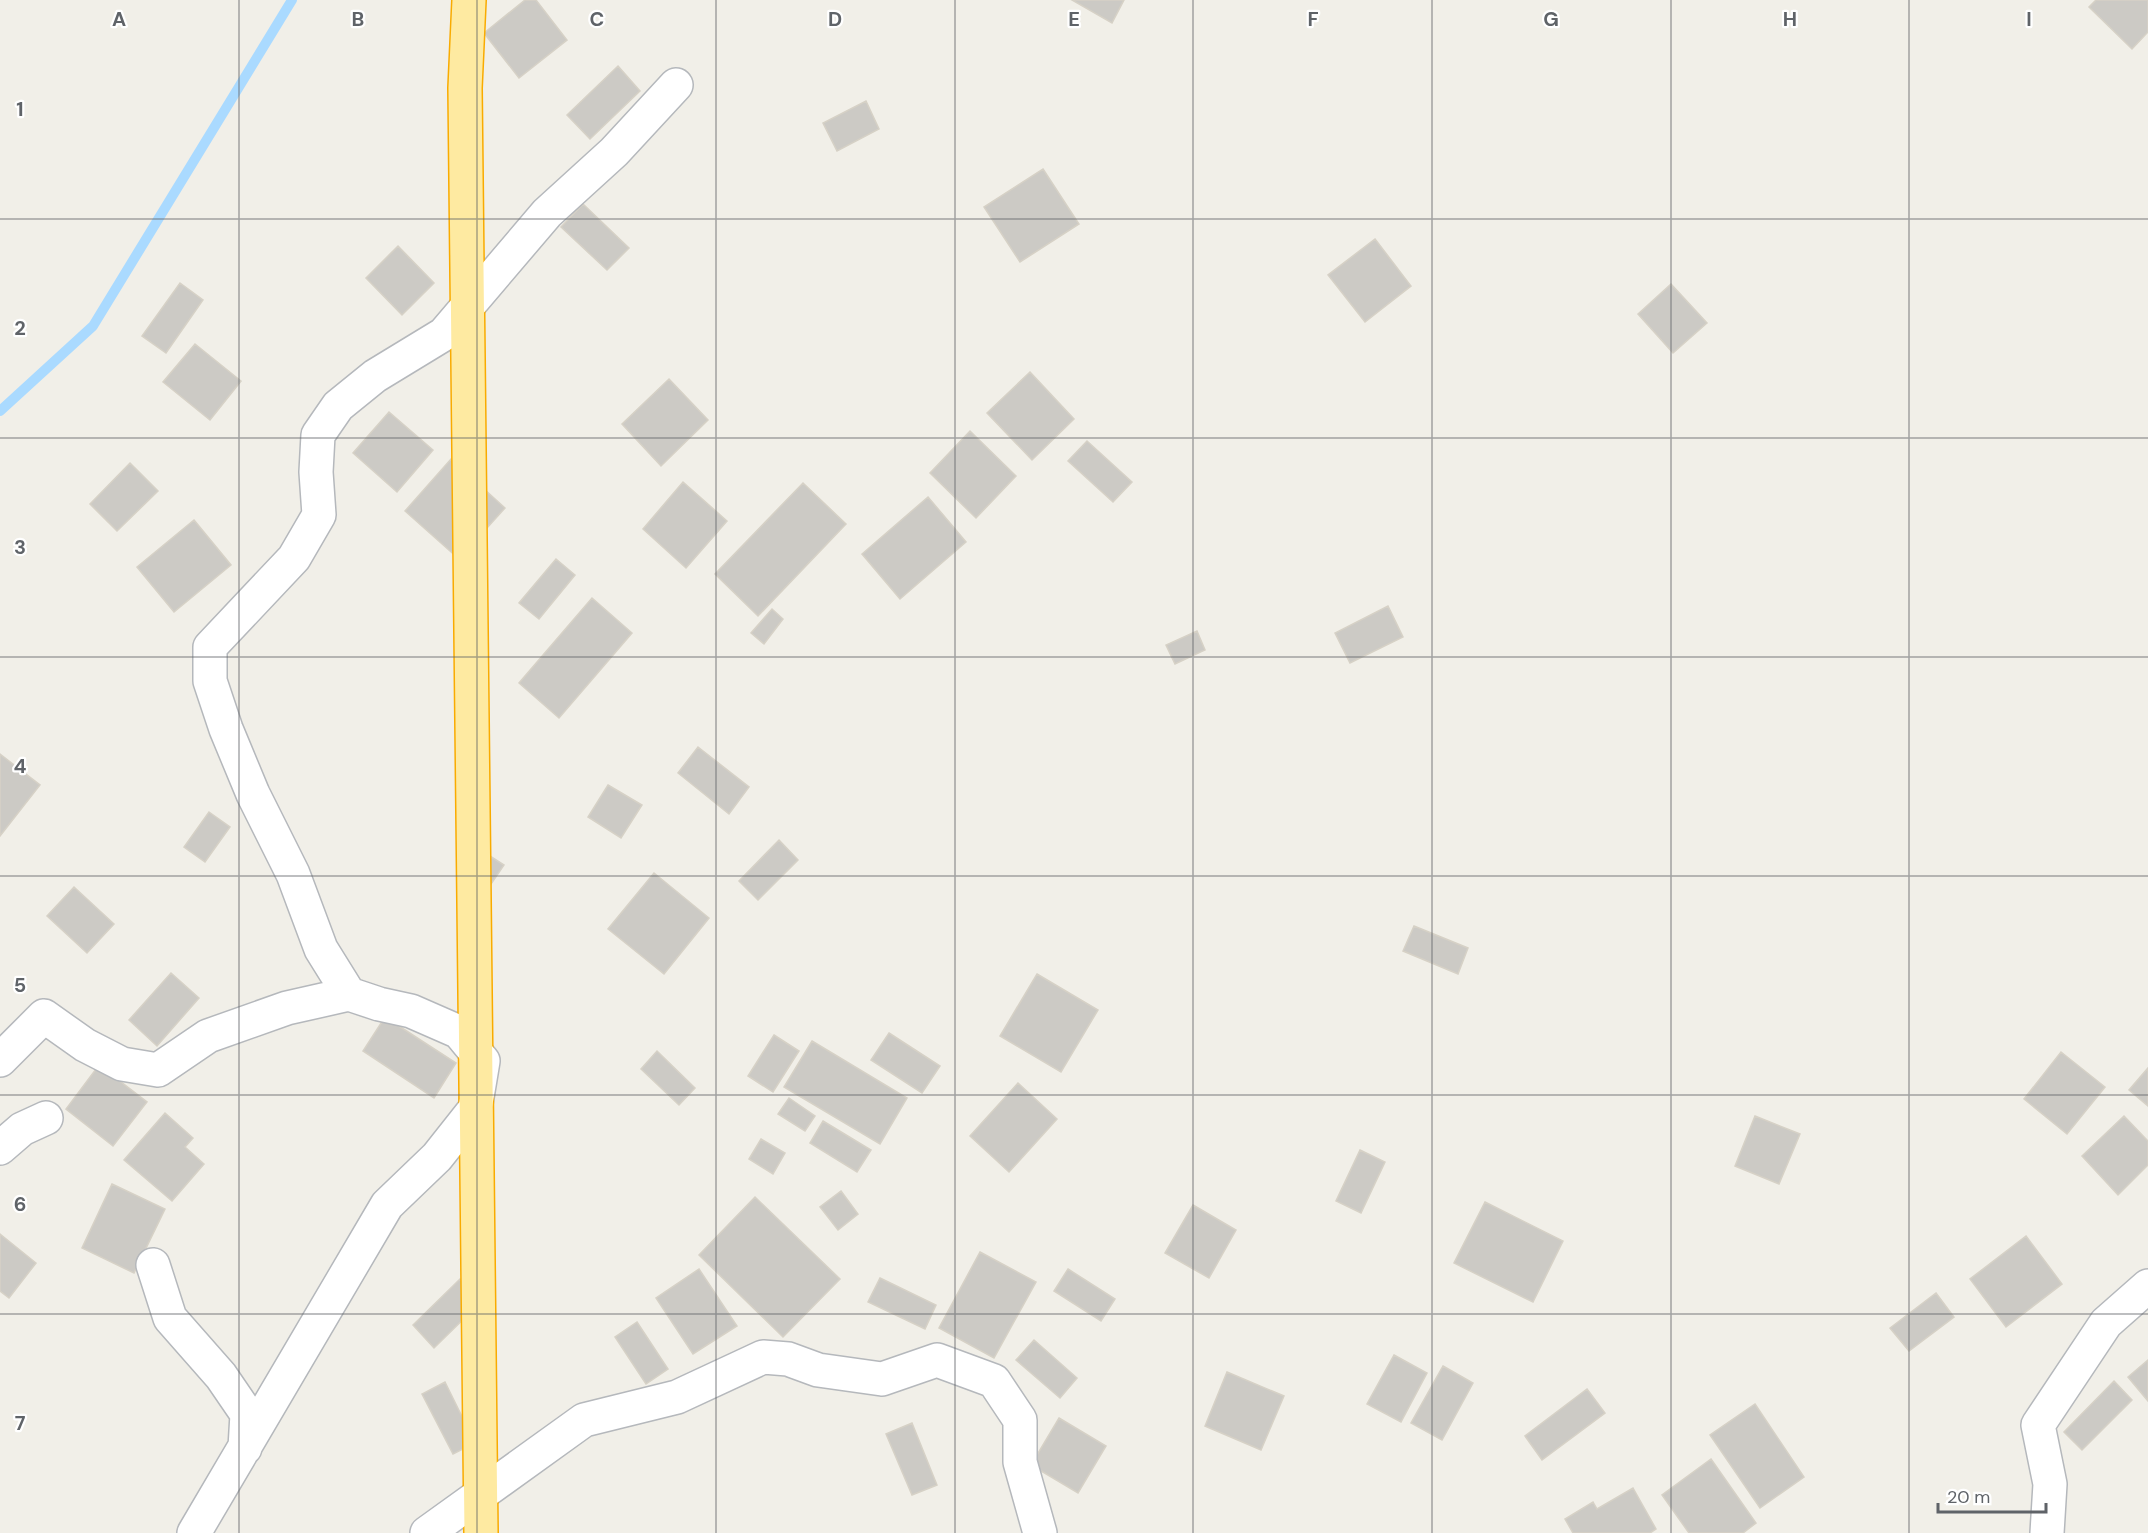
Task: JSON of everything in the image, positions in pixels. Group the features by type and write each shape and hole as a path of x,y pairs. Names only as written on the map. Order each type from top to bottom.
{"highway":[{"path":"469,0 465,88 481,1533"}],"street":[{"path":"349,994 321,949 294,874 253,794 226,729 210,681 210,647 294,558 319,515 316,472 318,435 338,406 375,376 444,334 547,213 614,152 676,85"},
{"path":"0,1060 44,1016 85,1045 122,1064 158,1070 208,1036 287,1008 349,994 411,1011 459,1032 483,1061 475,1109 437,1157 387,1205 194,1533"},
{"path":"0,1148 22,1129 46,1118"},
{"path":"153,1265 170,1318 221,1376 247,1414 245,1448"},
{"path":"2047,1533 2050,1484 2037,1425 2106,1323 2148,1286"},
{"path":"427,1533 584,1420 677,1398 763,1357 788,1359 818,1371 882,1379 937,1360 994,1381 1020,1420 1020,1462 1040,1533"}],"building":[{"path":"525,0 536,0 567,40 519,78 484,33"},
{"path":"1072,0 1124,0 1112,23"},
{"path":"2096,0 2148,0 2148,32 2132,49 2089,7"},
{"path":"618,66 640,91 590,139 567,115"},
{"path":"866,101 879,129 837,151 823,123"},
{"path":"1043,169 1079,224 1020,262 984,207"},
{"path":"583,204 629,248 607,270 561,227"},
{"path":"1375,239 1411,286 1365,322 1328,275"},
{"path":"398,246 434,283 402,315 366,278"},
{"path":"180,283 203,300 166,353 142,336"},
{"path":"1671,284 1707,323 1673,353 1638,314"},
{"path":"195,344 241,381 210,420 163,382"},
{"path":"1030,372 1074,419 1032,460 987,413"},
{"path":"669,379 708,420 661,466 622,424"},
{"path":"389,412 433,450 397,492 353,453"},
{"path":"970,431 1016,476 976,518 930,473"},
{"path":"1087,441 1132,482 1113,502 1068,461"},
{"path":"451,459 505,508 459,559 405,511"},
{"path":"130,463 158,491 117,531 90,504"},
{"path":"683,482 727,521 686,568 643,529"},
{"path":"803,483 846,524 758,616 715,574"},
{"path":"928,497 966,542 900,599 862,554"},
{"path":"194,520 231,565 174,612 137,567"},
{"path":"556,559 575,575 539,619 519,603"},
{"path":"592,598 632,633 559,718 519,683"},
{"path":"1388,606 1403,637 1350,663 1335,633"},
{"path":"772,609 783,619 764,644 751,633"},
{"path":"1197,631 1205,650 1175,664 1166,645"},
{"path":"698,747 749,787 729,814 678,773"},
{"path":"0,754 40,785 0,836"},
{"path":"608,785 642,805 621,838 588,817"},
{"path":"209,812 230,827 205,862 184,847"},
{"path":"779,840 798,860 758,900 739,881"},
{"path":"479,849 504,865 489,887"},
{"path":"654,873 709,918 664,974 608,929"},
{"path":"74,887 114,924 87,953 47,916"},
{"path":"1414,926 1468,948 1458,974 1403,951"},
{"path":"171,973 199,998 157,1046 129,1020"},
{"path":"1037,974 1098,1010 1061,1072 1000,1036"},
{"path":"385,1017 456,1063 434,1098 363,1051"},
{"path":"889,1033 940,1066 922,1093 871,1060"},
{"path":"774,1035 799,1051 773,1092 748,1076"},
{"path":"812,1041 907,1098 880,1144 784,1087"},
{"path":"657,1051 695,1088 679,1105 641,1069"},
{"path":"2061,1052 2105,1087 2067,1134 2024,1099"},
{"path":"99,1065 147,1102 113,1146 66,1109"},
{"path":"2148,1068 2148,1106 2129,1090"},
{"path":"1018,1083 1057,1119 1009,1172 970,1136"},
{"path":"789,1098 815,1116 805,1131 778,1114"},
{"path":"165,1113 193,1138 185,1147 204,1164 172,1201 124,1160"},
{"path":"1755,1116 1800,1134 1779,1184 1735,1166"},
{"path":"2124,1116 2148,1141 2148,1165 2118,1195 2082,1156"},
{"path":"823,1121 871,1150 857,1172 810,1143"},
{"path":"761,1139 785,1153 773,1174 749,1159"},
{"path":"1360,1150 1385,1162 1361,1213 1336,1201"},
{"path":"112,1184 165,1209 134,1273 82,1248"},
{"path":"841,1191 858,1214 838,1230 820,1207"},
{"path":"755,1197 840,1279 783,1337 699,1255"},
{"path":"1485,1202 1563,1241 1533,1302 1454,1263"},
{"path":"1193,1205 1236,1230 1209,1278 1165,1253"},
{"path":"0,1234 36,1263 9,1298 0,1291"},
{"path":"2026,1236 2062,1284 2006,1327 1970,1279"},
{"path":"980,1252 1036,1282 994,1358 939,1328"},
{"path":"699,1269 737,1326 693,1354 656,1298"},
{"path":"1068,1269 1115,1299 1101,1321 1054,1291"},
{"path":"880,1278 936,1305 925,1329 868,1302"},
{"path":"460,1279 482,1301 434,1348 413,1325"},
{"path":"1936,1293 1954,1317 1909,1351 1890,1328"},
{"path":"637,1322 668,1369 646,1384 615,1337"},
{"path":"1034,1340 1077,1378 1060,1398 1016,1360"},
{"path":"1394,1355 1427,1373 1401,1422 1367,1404"},
{"path":"2148,1360 2148,1401 2128,1377"},
{"path":"1443,1366 1473,1383 1442,1440 1411,1423"},
{"path":"1227,1372 1284,1396 1261,1450 1205,1426"},
{"path":"2114,1381 2132,1400 2082,1450 2064,1432"},
{"path":"445,1382 475,1443 453,1454 422,1394"},
{"path":"1587,1389 1605,1413 1542,1460 1525,1436"},
{"path":"1755,1404 1804,1477 1760,1508 1710,1435"},
{"path":"1059,1418 1106,1446 1078,1493 1031,1465"},
{"path":"912,1423 937,1485 912,1495 886,1434"},
{"path":"1711,1459 1756,1523 1743,1533 1689,1533 1662,1495"},
{"path":"1633,1488 1656,1529 1650,1533 1573,1533 1565,1519 1593,1502 1597,1509"}],"waterway":[{"path":"0,411 93,326 292,0"}]}
